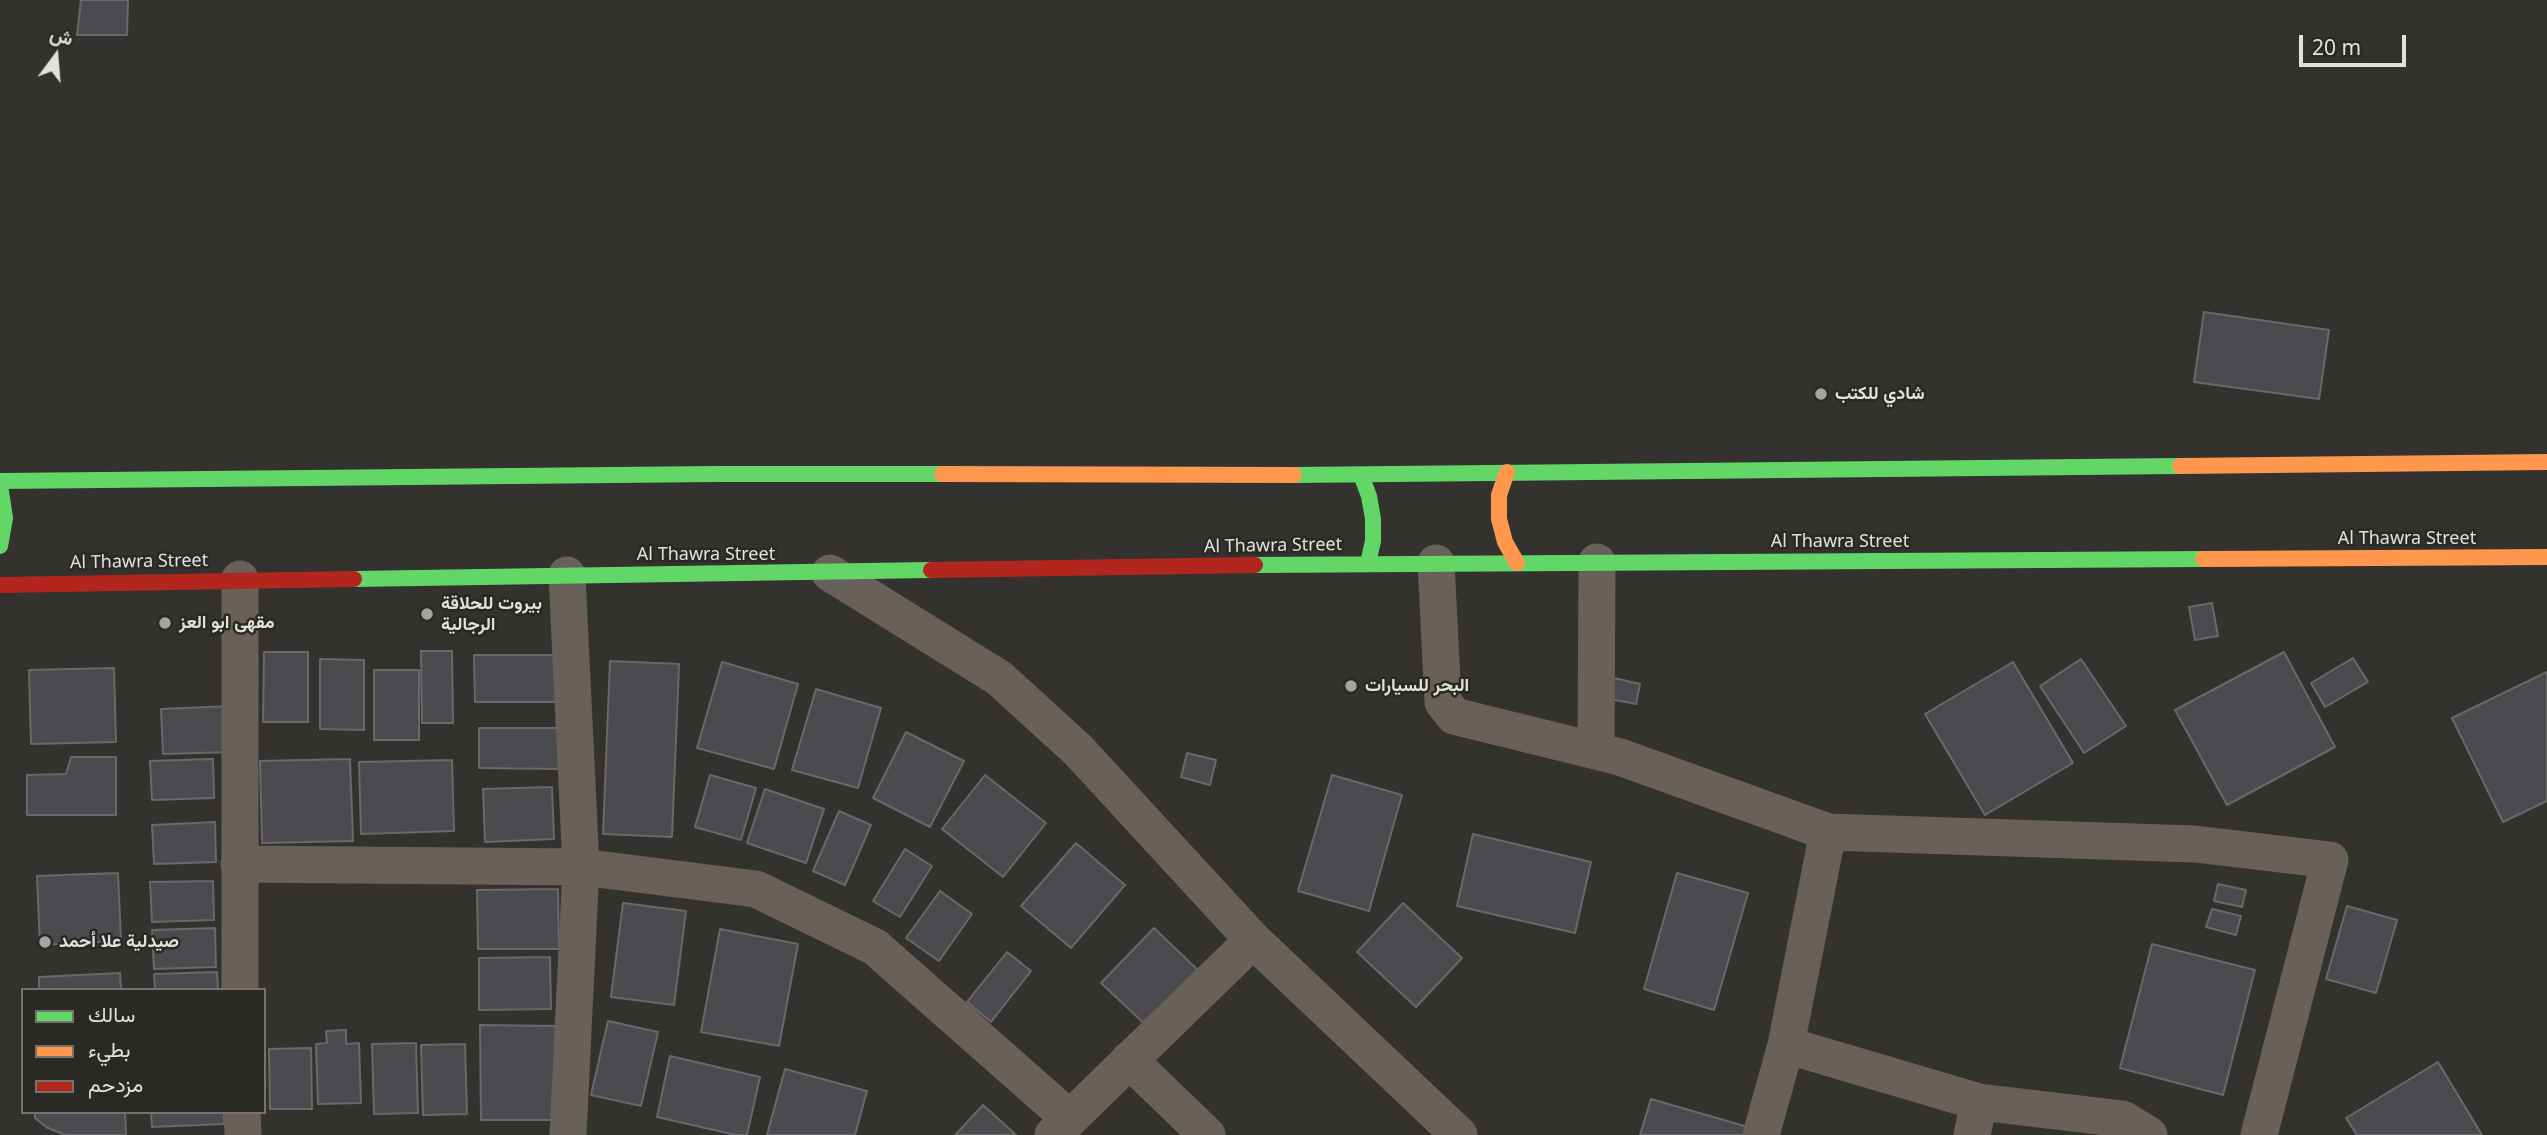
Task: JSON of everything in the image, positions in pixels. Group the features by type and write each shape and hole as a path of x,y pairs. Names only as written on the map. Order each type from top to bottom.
{"main road":[{"path":"0,546 5,517 0,483 703,474 1361,475 2547,462"},
{"path":"1507,472 1499,495 1499,519 1505,542 1517,563"},
{"path":"1361,475 1369,496 1373,519 1373,541 1368,563"},
{"name":"Al Thawra Street","path":"0,585 240,579 830,573 1368,563 2547,557"}],"street":[{"path":"1596,750 1597,562"},
{"path":"1436,563 1443,702 1454,716 1620,757 1828,832 2194,844 2330,860 2259,1135"},
{"path":"830,573 999,678 1078,750 1253,940 1459,1135"},
{"path":"567,575 581,867 568,1135"},
{"path":"240,579 240,988"},
{"path":"1761,1135 1786,1045 1828,832"},
{"path":"239,863 581,867 756,889 875,947 1061,1127 1253,940"},
{"path":"1786,1045 1975,1118 2123,1119 2149,1135"},
{"path":"1129,1060 1207,1135"},
{"path":"242,1114 243,1135"}],"building":[{"path":"81,0 128,0 127,35 77,35"},
{"path":"2204,312 2329,330 2319,399 2194,382"},
{"path":"2212,603 2218,636 2195,640 2189,607"},
{"path":"421,651 452,651 453,723 422,723"},
{"path":"264,652 308,652 308,722 263,722"},
{"path":"2284,652 2335,747 2227,805 2175,710"},
{"path":"474,655 557,655 557,702 475,702"},
{"path":"2353,658 2368,682 2325,707 2311,683"},
{"path":"320,659 364,660 364,730 320,729"},
{"path":"2081,659 2126,726 2084,753 2040,686"},
{"path":"610,661 679,664 672,837 603,834"},
{"path":"722,662 798,684 774,769 697,748"},
{"path":"2013,662 2073,763 1985,815 1925,714"},
{"path":"114,668 116,742 31,744 29,670"},
{"path":"374,670 419,670 419,740 374,740"},
{"path":"2547,672 2547,801 2503,822 2452,718"},
{"path":"1614,678 1640,684 1636,704 1610,699"},
{"path":"816,689 881,708 858,788 792,770"},
{"path":"230,706 231,752 163,754 161,709"},
{"path":"479,728 560,728 560,769 479,768"},
{"path":"906,732 964,761 930,827 873,798"},
{"path":"1187,753 1216,760 1210,785 1181,777"},
{"path":"71,757 116,757 116,815 27,815 27,775 66,774"},
{"path":"213,759 214,798 152,800 150,761"},
{"path":"350,759 353,841 262,843 260,761"},
{"path":"452,760 454,831 361,834 359,762"},
{"path":"710,775 756,788 741,840 695,827"},
{"path":"985,775 1046,823 1003,877 942,829"},
{"path":"1332,775 1402,795 1369,911 1298,891"},
{"path":"552,787 554,839 485,842 483,789"},
{"path":"765,789 824,809 806,863 747,843"},
{"path":"839,811 871,825 845,885 813,871"},
{"path":"215,822 216,862 154,864 152,825"},
{"path":"1473,834 1591,862 1575,933 1457,906"},
{"path":"1076,843 1125,885 1071,948 1021,906"},
{"path":"905,849 932,866 900,917 873,901"},
{"path":"118,873 121,941 40,945 37,876"},
{"path":"1677,873 1748,893 1714,1010 1644,989"},
{"path":"213,881 214,920 152,922 150,882"},
{"path":"2218,884 2246,890 2242,907 2214,901"},
{"path":"558,889 559,949 478,949 477,890"},
{"path":"940,891 972,914 939,961 906,938"},
{"path":"623,903 686,911 674,1005 611,997"},
{"path":"1403,903 1462,958 1416,1007 1357,952"},
{"path":"2347,906 2397,920 2376,993 2326,979"},
{"path":"2212,909 2241,916 2236,935 2206,927"},
{"path":"215,928 216,967 154,969 152,930"},
{"path":"1154,928 1202,974 1150,1029 1101,983"},
{"path":"720,929 798,944 779,1046 701,1032"},
{"path":"2152,944 2255,970 2223,1095 2120,1068"},
{"path":"1007,952 1031,971 991,1022 967,1002"},
{"path":"550,957 551,1009 479,1010 479,958"},
{"path":"217,972 218,988 155,988 154,974"},
{"path":"120,973 121,988 39,988 39,977"},
{"path":"608,1021 658,1032 641,1106 591,1095"},
{"path":"480,1025 556,1026 556,1120 481,1120"},
{"path":"346,1030 346,1044 359,1043 361,1103 318,1104 316,1044 327,1043 326,1031"},
{"path":"416,1043 418,1113 374,1114 372,1044"},
{"path":"465,1044 467,1114 423,1115 421,1045"},
{"path":"311,1048 312,1109 270,1109 269,1049"},
{"path":"670,1056 760,1077 747,1135 736,1135 657,1117"},
{"path":"2438,1062 2482,1135 2357,1135 2346,1118"},
{"path":"785,1069 867,1091 855,1135 767,1135"},
{"path":"1651,1099 1748,1127 1746,1135 1640,1135"},
{"path":"983,1105 1016,1135 955,1135"},
{"path":"35,1114 125,1114 126,1135 65,1135 46,1127 35,1118"},
{"path":"151,1114 224,1114 224,1124 152,1127"}],"traffic: fast":[{"path":"1294,475 2180,466"},
{"path":"0,481 942,474"},
{"path":"1361,475 1369,496 1373,519 1373,541 1368,563"},
{"path":"0,485 5,518 0,546"},
{"path":"1255,565 2203,559"},
{"path":"354,579 931,570"}],"traffic: slow":[{"path":"2180,466 2547,462"},
{"path":"1507,472 1499,495 1499,519 1505,542 1517,563"},
{"path":"942,474 1294,475"},
{"path":"2203,559 2547,557"}],"traffic: jam":[{"path":"931,570 1255,565"},
{"path":"0,585 354,579"}],"place":[{"name":"شادي للكتب","path":"1821,394"},
{"name":"بيروت للحلاقة الرجالية","path":"427,614"},
{"name":"مقهى ابو العز","path":"165,623"},
{"name":"البحر للسيارات","path":"1351,686"},
{"name":"صيدلية علا أحمد","path":"45,942"}]}
